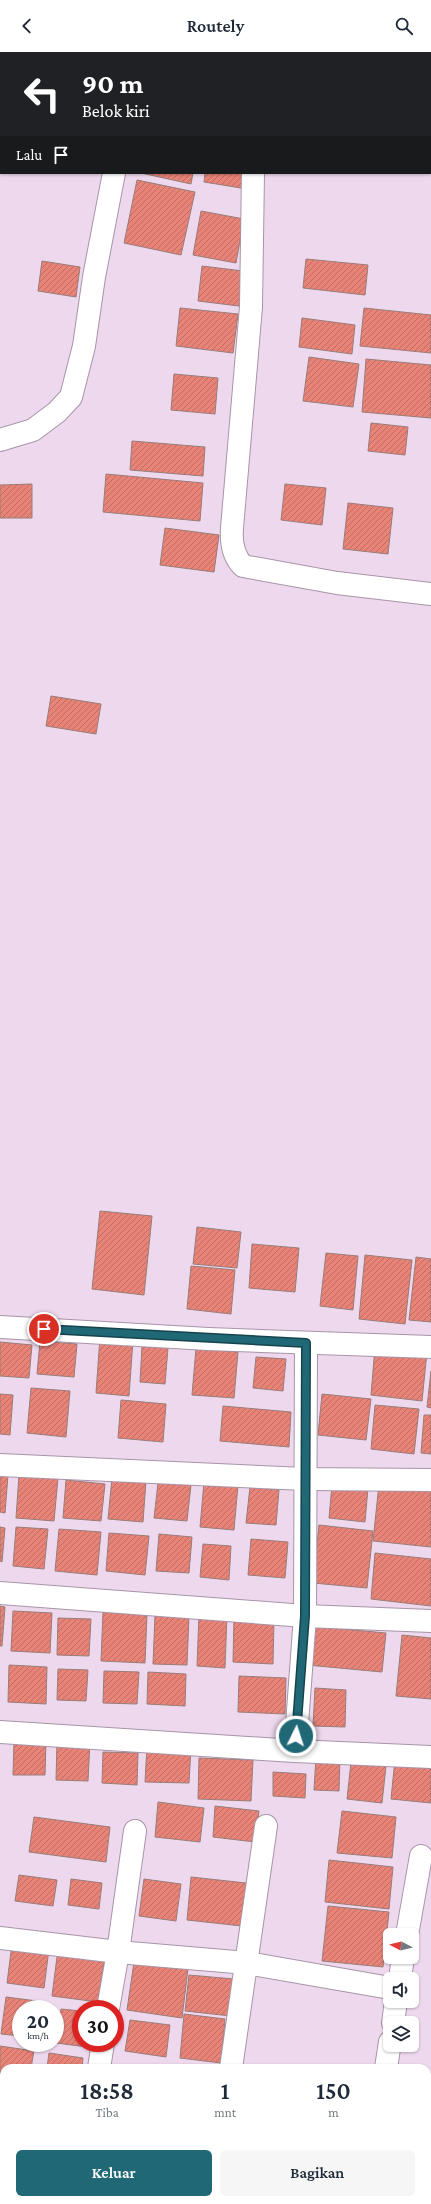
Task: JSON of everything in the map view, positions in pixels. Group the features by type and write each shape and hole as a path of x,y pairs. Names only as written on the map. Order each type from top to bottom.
{"street":[{"path":"0,440 33,430 57,412 71,396 84,346 94,277 114,174"},
{"path":"252,174 251,307 232,533 233,549 239,562 243,566 337,583 431,594"},
{"path":"0,1326 306,1343 431,1347"},
{"path":"295,1751 305,1616 306,1343"},
{"path":"0,1465 305,1479 431,1480"},
{"path":"0,1593 305,1616 431,1621"},
{"path":"0,1732 295,1751 431,1756"},
{"path":"232,2064 266,1826"},
{"path":"110,2000 135,1831"},
{"path":"408,1928 421,1856"},
{"path":"0,1938 118,1952 247,1963 383,1987"},
{"path":"100,2064 102,2052"},
{"path":"387,2064 388,2052"}],"building":[{"path":"146,174 193,174 191,184"},
{"path":"205,174 243,174 241,188 204,182"},
{"path":"137,180 195,192 181,255 124,243"},
{"path":"201,211 244,219 236,263 193,255"},
{"path":"306,259 368,265 365,295 303,288"},
{"path":"42,261 80,267 76,297 38,291"},
{"path":"202,266 243,271 239,306 198,301"},
{"path":"180,308 238,314 233,353 176,346"},
{"path":"364,308 431,315 431,353 360,346"},
{"path":"302,318 355,325 352,354 299,347"},
{"path":"309,357 359,364 353,407 303,401"},
{"path":"366,359 431,365 431,418 362,412"},
{"path":"174,374 218,378 215,414 171,410"},
{"path":"371,423 408,427 405,455 368,451"},
{"path":"132,441 205,447 203,476 130,470"},
{"path":"106,474 203,483 200,521 103,512"},
{"path":"32,484 32,518 0,518 0,485"},
{"path":"285,484 326,488 322,525 281,520"},
{"path":"348,503 393,508 388,554 343,549"},
{"path":"165,528 219,535 214,572 160,565"},
{"path":"51,696 101,704 96,734 46,726"},
{"path":"100,1211 152,1216 144,1295 92,1289"},
{"path":"197,1227 241,1232 237,1268 193,1264"},
{"path":"252,1244 299,1248 295,1292 249,1288"},
{"path":"326,1253 358,1256 353,1310 320,1306"},
{"path":"365,1255 412,1260 405,1324 359,1319"},
{"path":"416,1257 431,1259 431,1322 409,1320"},
{"path":"191,1266 235,1270 231,1314 187,1309"},
{"path":"100,1337 133,1340 129,1396 96,1393"},
{"path":"40,1341 77,1344 74,1377 37,1374"},
{"path":"0,1342 32,1345 29,1378 0,1376"},
{"path":"142,1346 168,1348 165,1384 140,1382"},
{"path":"375,1347 427,1352 422,1401 371,1395"},
{"path":"196,1348 238,1352 234,1398 192,1395"},
{"path":"256,1357 286,1359 283,1391 253,1388"},
{"path":"431,1371 431,1408 427,1407"},
{"path":"31,1388 70,1391 66,1437 27,1433"},
{"path":"0,1394 13,1395 10,1435 0,1434"},
{"path":"322,1394 371,1399 366,1440 318,1435"},
{"path":"121,1400 166,1404 163,1442 118,1438"},
{"path":"375,1405 419,1409 414,1454 371,1449"},
{"path":"223,1406 291,1412 289,1447 220,1441"},
{"path":"424,1415 431,1415 431,1454 421,1453"},
{"path":"0,1474 8,1475 5,1513 0,1512"},
{"path":"19,1475 58,1478 54,1521 16,1518"},
{"path":"112,1478 146,1481 143,1522 108,1519"},
{"path":"66,1480 105,1484 101,1521 63,1518"},
{"path":"204,1482 238,1485 234,1530 200,1527"},
{"path":"158,1483 191,1485 187,1521 154,1518"},
{"path":"379,1484 431,1489 431,1547 373,1541"},
{"path":"332,1485 368,1488 365,1522 329,1518"},
{"path":"250,1487 279,1490 276,1525 246,1523"},
{"path":"319,1525 373,1531 367,1588 313,1583"},
{"path":"0,1527 5,1528 2,1562 0,1561"},
{"path":"16,1527 48,1529 44,1569 13,1566"},
{"path":"59,1529 101,1532 97,1575 55,1571"},
{"path":"109,1533 149,1536 145,1575 106,1571"},
{"path":"159,1534 192,1537 189,1573 156,1571"},
{"path":"251,1539 288,1542 285,1578 248,1575"},
{"path":"203,1544 231,1546 229,1580 200,1577"},
{"path":"375,1553 431,1559 431,1606 371,1599"},
{"path":"0,1606 5,1607 2,1646 0,1646"},
{"path":"13,1611 52,1613 50,1653 11,1651"},
{"path":"103,1612 147,1614 145,1663 101,1661"},
{"path":"199,1614 227,1615 225,1668 197,1666"},
{"path":"155,1615 189,1616 187,1665 153,1664"},
{"path":"234,1617 274,1618 273,1664 233,1662"},
{"path":"58,1618 91,1619 89,1656 57,1655"},
{"path":"312,1626 386,1633 382,1672 307,1665"},
{"path":"402,1635 431,1638 431,1699 396,1696"},
{"path":"9,1665 47,1667 46,1704 8,1702"},
{"path":"58,1669 88,1670 86,1701 57,1700"},
{"path":"104,1671 139,1672 137,1704 103,1703"},
{"path":"148,1672 186,1674 185,1706 147,1704"},
{"path":"239,1676 286,1678 285,1714 238,1712"},
{"path":"315,1688 346,1690 345,1727 313,1726"},
{"path":"14,1741 46,1742 45,1775 13,1775"},
{"path":"57,1741 90,1742 88,1781 56,1780"},
{"path":"147,1747 191,1748 189,1783 145,1782"},
{"path":"103,1752 138,1753 137,1785 102,1783"},
{"path":"352,1753 387,1757 382,1803 347,1799"},
{"path":"316,1757 340,1758 339,1791 314,1790"},
{"path":"199,1758 253,1760 251,1801 198,1799"},
{"path":"395,1759 431,1763 431,1803 391,1799"},
{"path":"273,1772 306,1774 305,1798 273,1796"},
{"path":"158,1802 204,1808 200,1842 155,1837"},
{"path":"215,1806 259,1811 255,1842 213,1837"},
{"path":"342,1811 396,1817 392,1858 337,1853"},
{"path":"34,1817 110,1827 106,1862 29,1852"},
{"path":"329,1860 393,1867 389,1909 325,1902"},
{"path":"19,1875 57,1880 53,1906 15,1901"},
{"path":"191,1877 246,1883 242,1926 187,1920"},
{"path":"71,1879 102,1883 99,1909 68,1905"},
{"path":"144,1879 181,1884 176,1921 139,1916"},
{"path":"328,1906 389,1912 387,1928 383,1928 383,1967 322,1961"},
{"path":"12,1944 49,1949 44,1988 7,1983"},
{"path":"58,1949 105,1956 98,2000 83,2000 52,1996"},
{"path":"134,1962 188,1969 182,2018 127,2010"},
{"path":"189,1975 234,1979 231,2016 185,2011"},
{"path":"6,1997 29,2000 12,2000 12,2035 1,2034"},
{"path":"64,2009 72,2010 72,2045 64,2044"},
{"path":"184,2014 225,2019 221,2063 180,2058"},
{"path":"130,2020 170,2025 166,2057 125,2051"},
{"path":"0,2046 12,2048 12,2052 34,2052 32,2064 0,2064"},
{"path":"49,2053 83,2058 82,2064 48,2064"}],"route":[{"path":"44,1329 208,1339 306,1343 305,1616 296,1736"}]}
